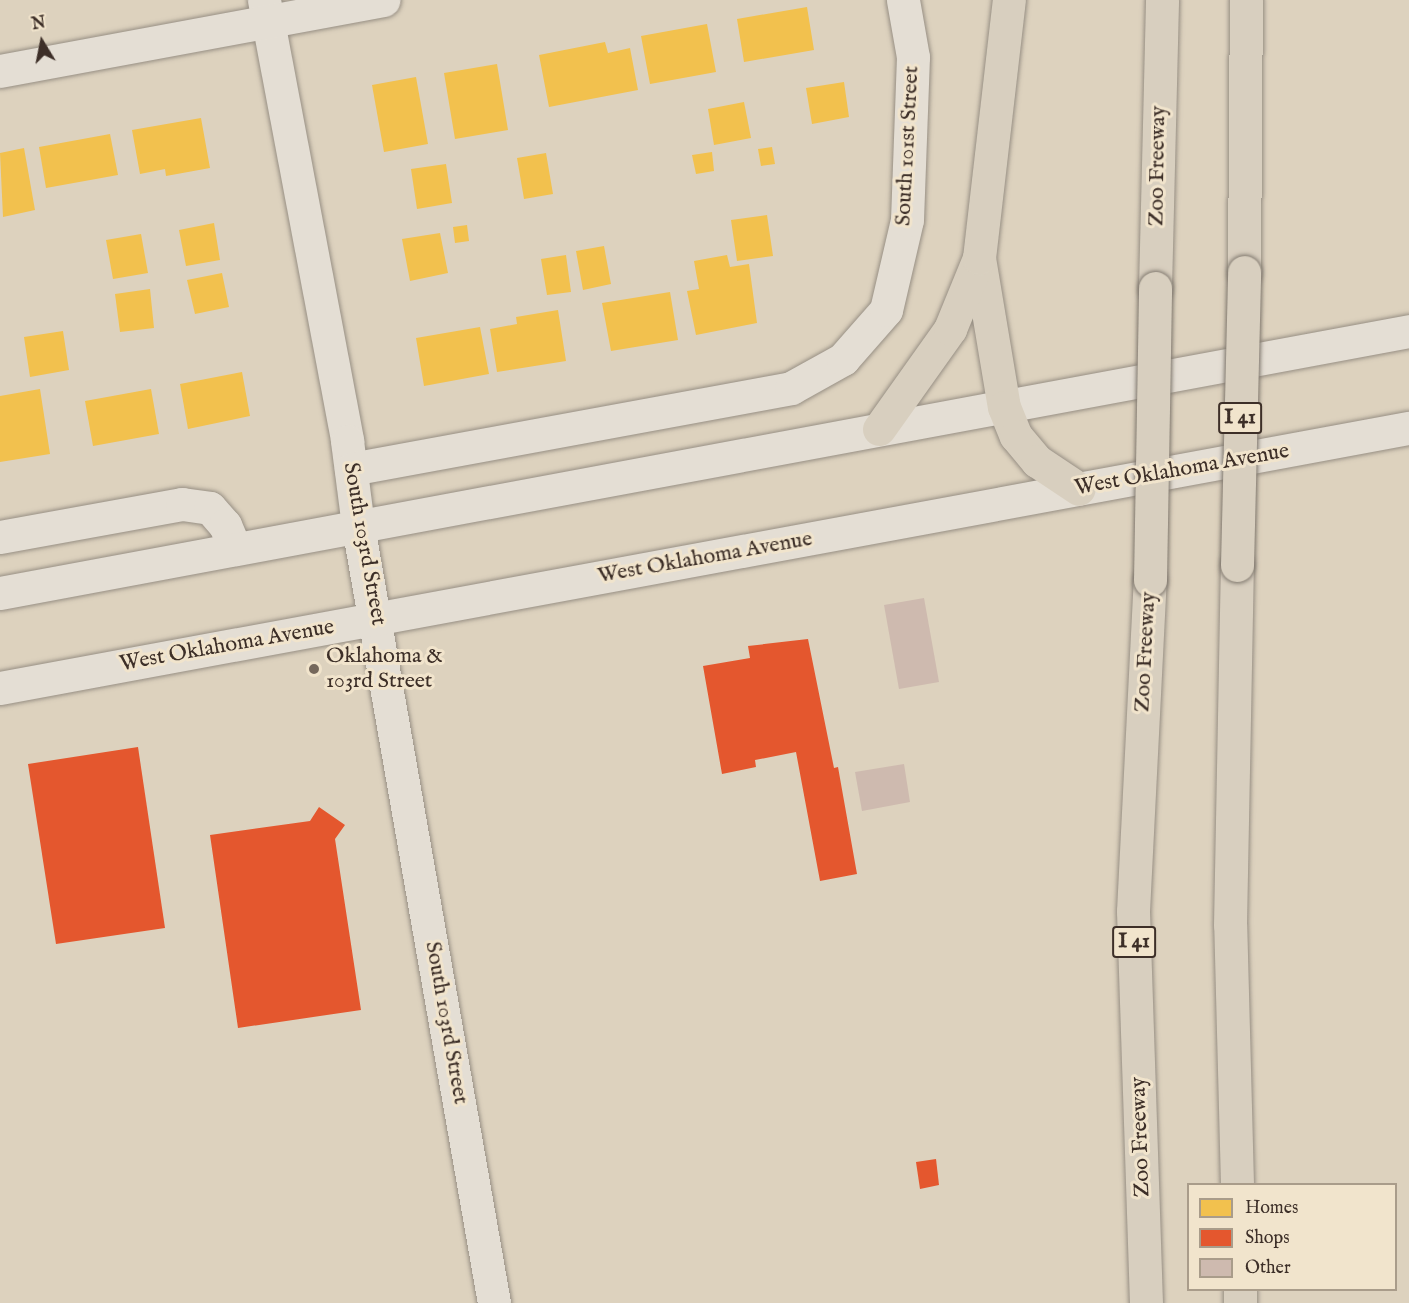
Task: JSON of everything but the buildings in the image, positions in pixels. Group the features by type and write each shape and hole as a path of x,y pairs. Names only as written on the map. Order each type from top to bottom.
{"highway":[{"path":"879,429 950,329 979,258 1009,0"},
{"name":"Zoo Freeway","path":"1146,1303 1132,911 1150,580 1162,0"},
{"name":"I 41","path":"1237,1183 1230,925 1244,272 1246,0"},
{"path":"979,258 1004,407 1016,436 1037,460 1079,489"}],"main road":[{"path":"0,71 267,11 383,0"},
{"name":"South 101st Street","path":"351,469 791,388 843,359 886,310 907,220 913,57 903,0"},
{"name":"South 103rd Street","path":"267,11 351,469 358,526 377,619 494,1303"},
{"path":"0,593 1409,331"},
{"name":"West Oklahoma Avenue","path":"0,688 1409,428"},
{"path":"0,537 182,504 210,508 225,525 235,549"}],"place":[{"name":"Oklahoma & 103rd Street","path":"314,669"}]}
